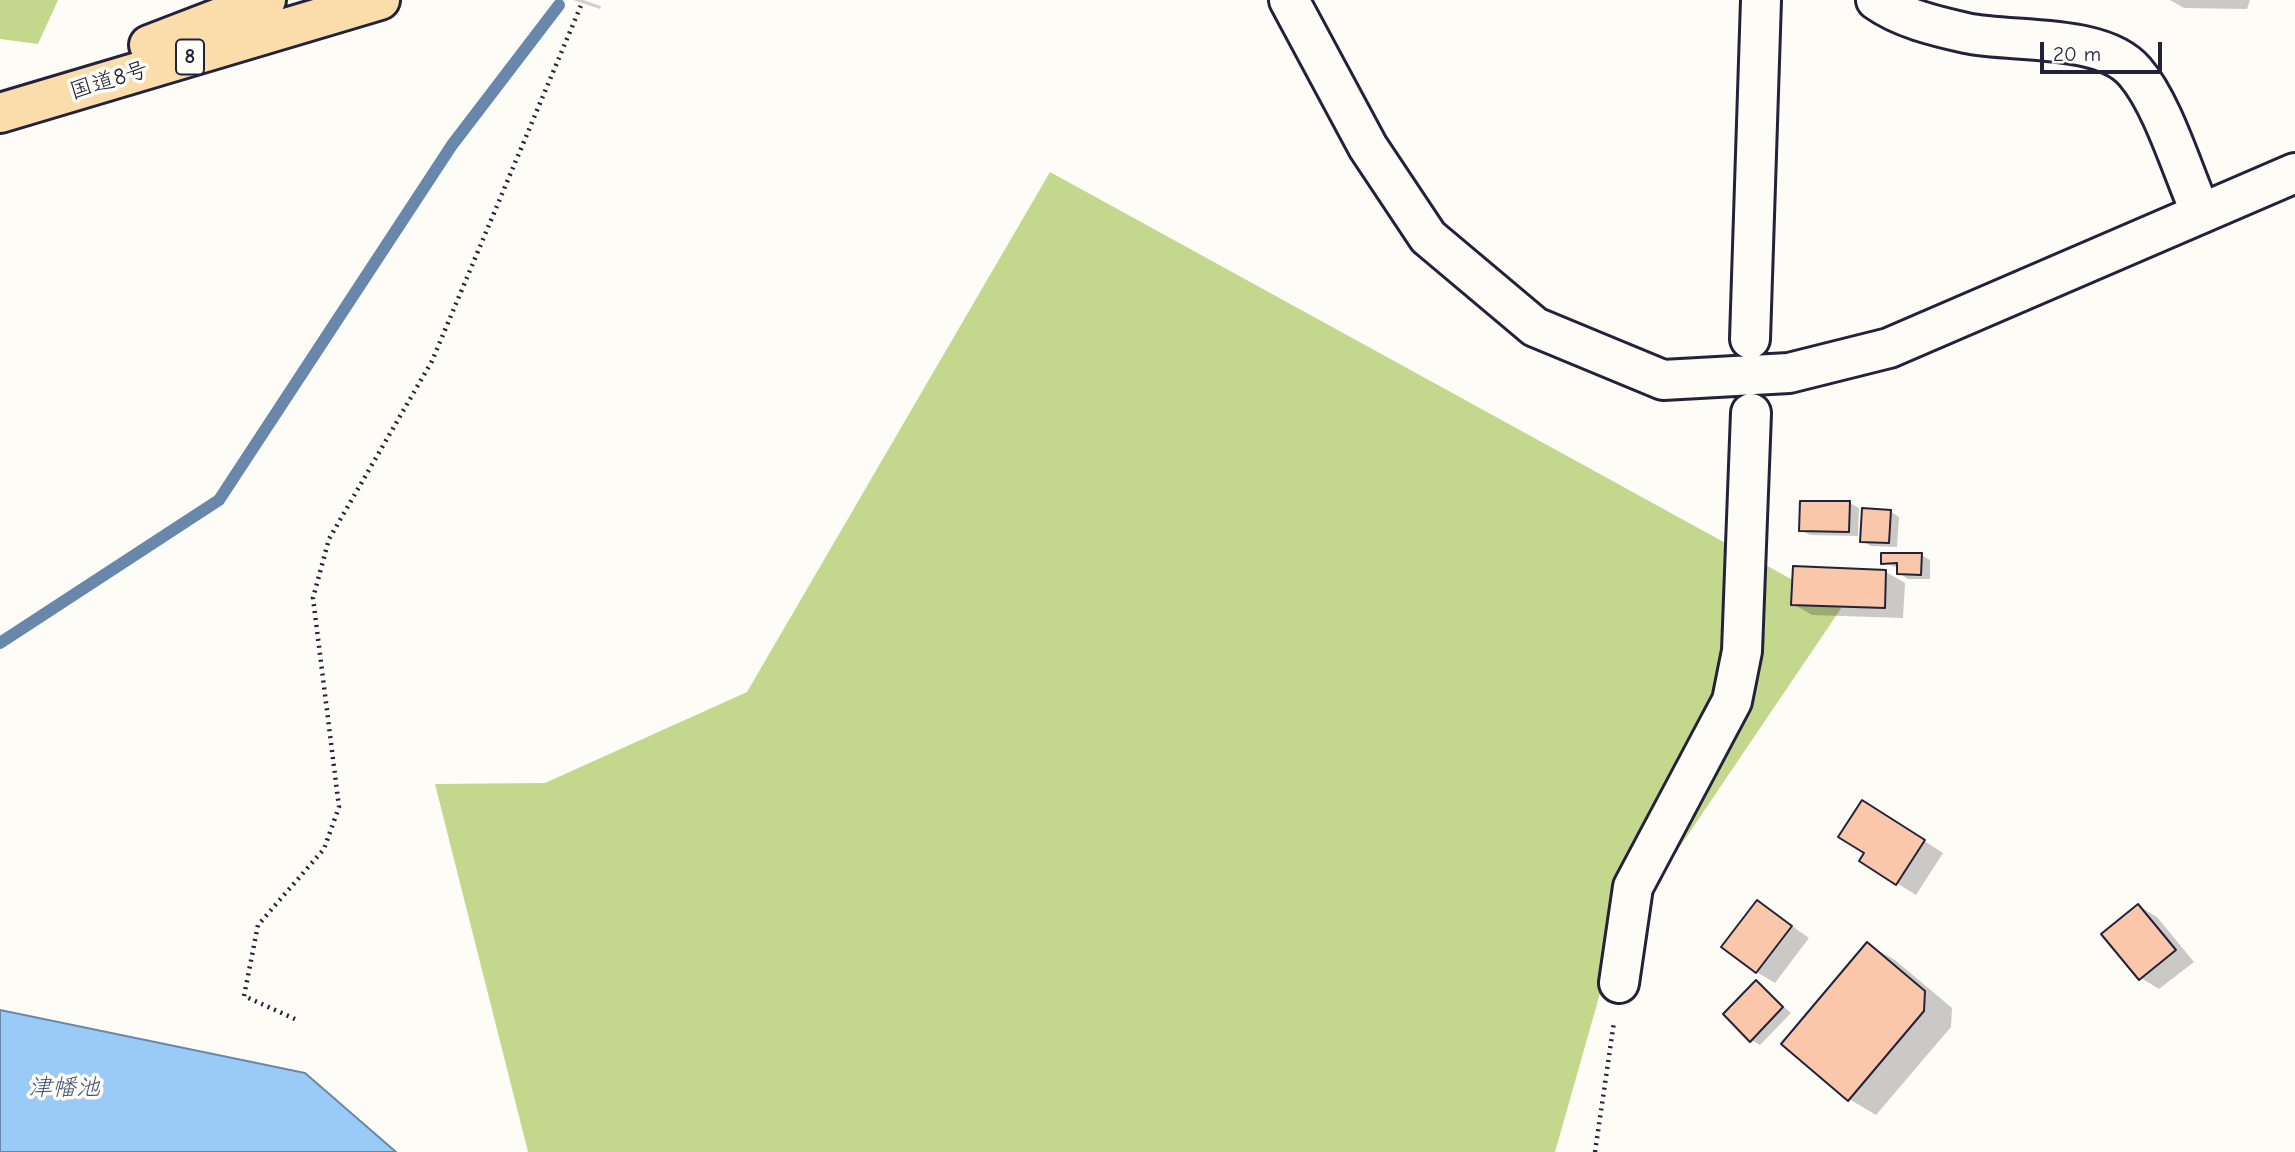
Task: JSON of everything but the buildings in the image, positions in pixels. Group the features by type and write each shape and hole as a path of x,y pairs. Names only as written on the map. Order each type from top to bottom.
{"highway":[{"path":"0,102 266,0"},
{"name":"国道8号","path":"0,113 380,0"}],"street":[{"path":"1289,0 1368,146 1428,237 1535,327 1663,380 1789,373 1889,348 2295,173"},
{"path":"1750,340 1761,0"},
{"path":"1876,0 1894,12 1967,33 2071,45 2112,55 2134,70 2148,91 2201,213"},
{"path":"1619,983 1633,887 1732,701 1742,651 1751,413"}],"path":[{"path":"295,1019 244,996 258,925 324,849 339,807 313,598 329,538 432,361 582,3"},
{"path":"1595,1152 1619,983"}],"green space":[{"path":"0,0 58,0 38,44 0,39"},
{"path":"1050,172 1842,607 1614,944 1555,1152 528,1152 435,784 545,783 747,692"}],"water":[{"name":"津幡池","path":"0,1010 305,1073 396,1152 0,1152"}],"waterway":[{"path":"0,643 219,500 452,145 559,5"}]}
